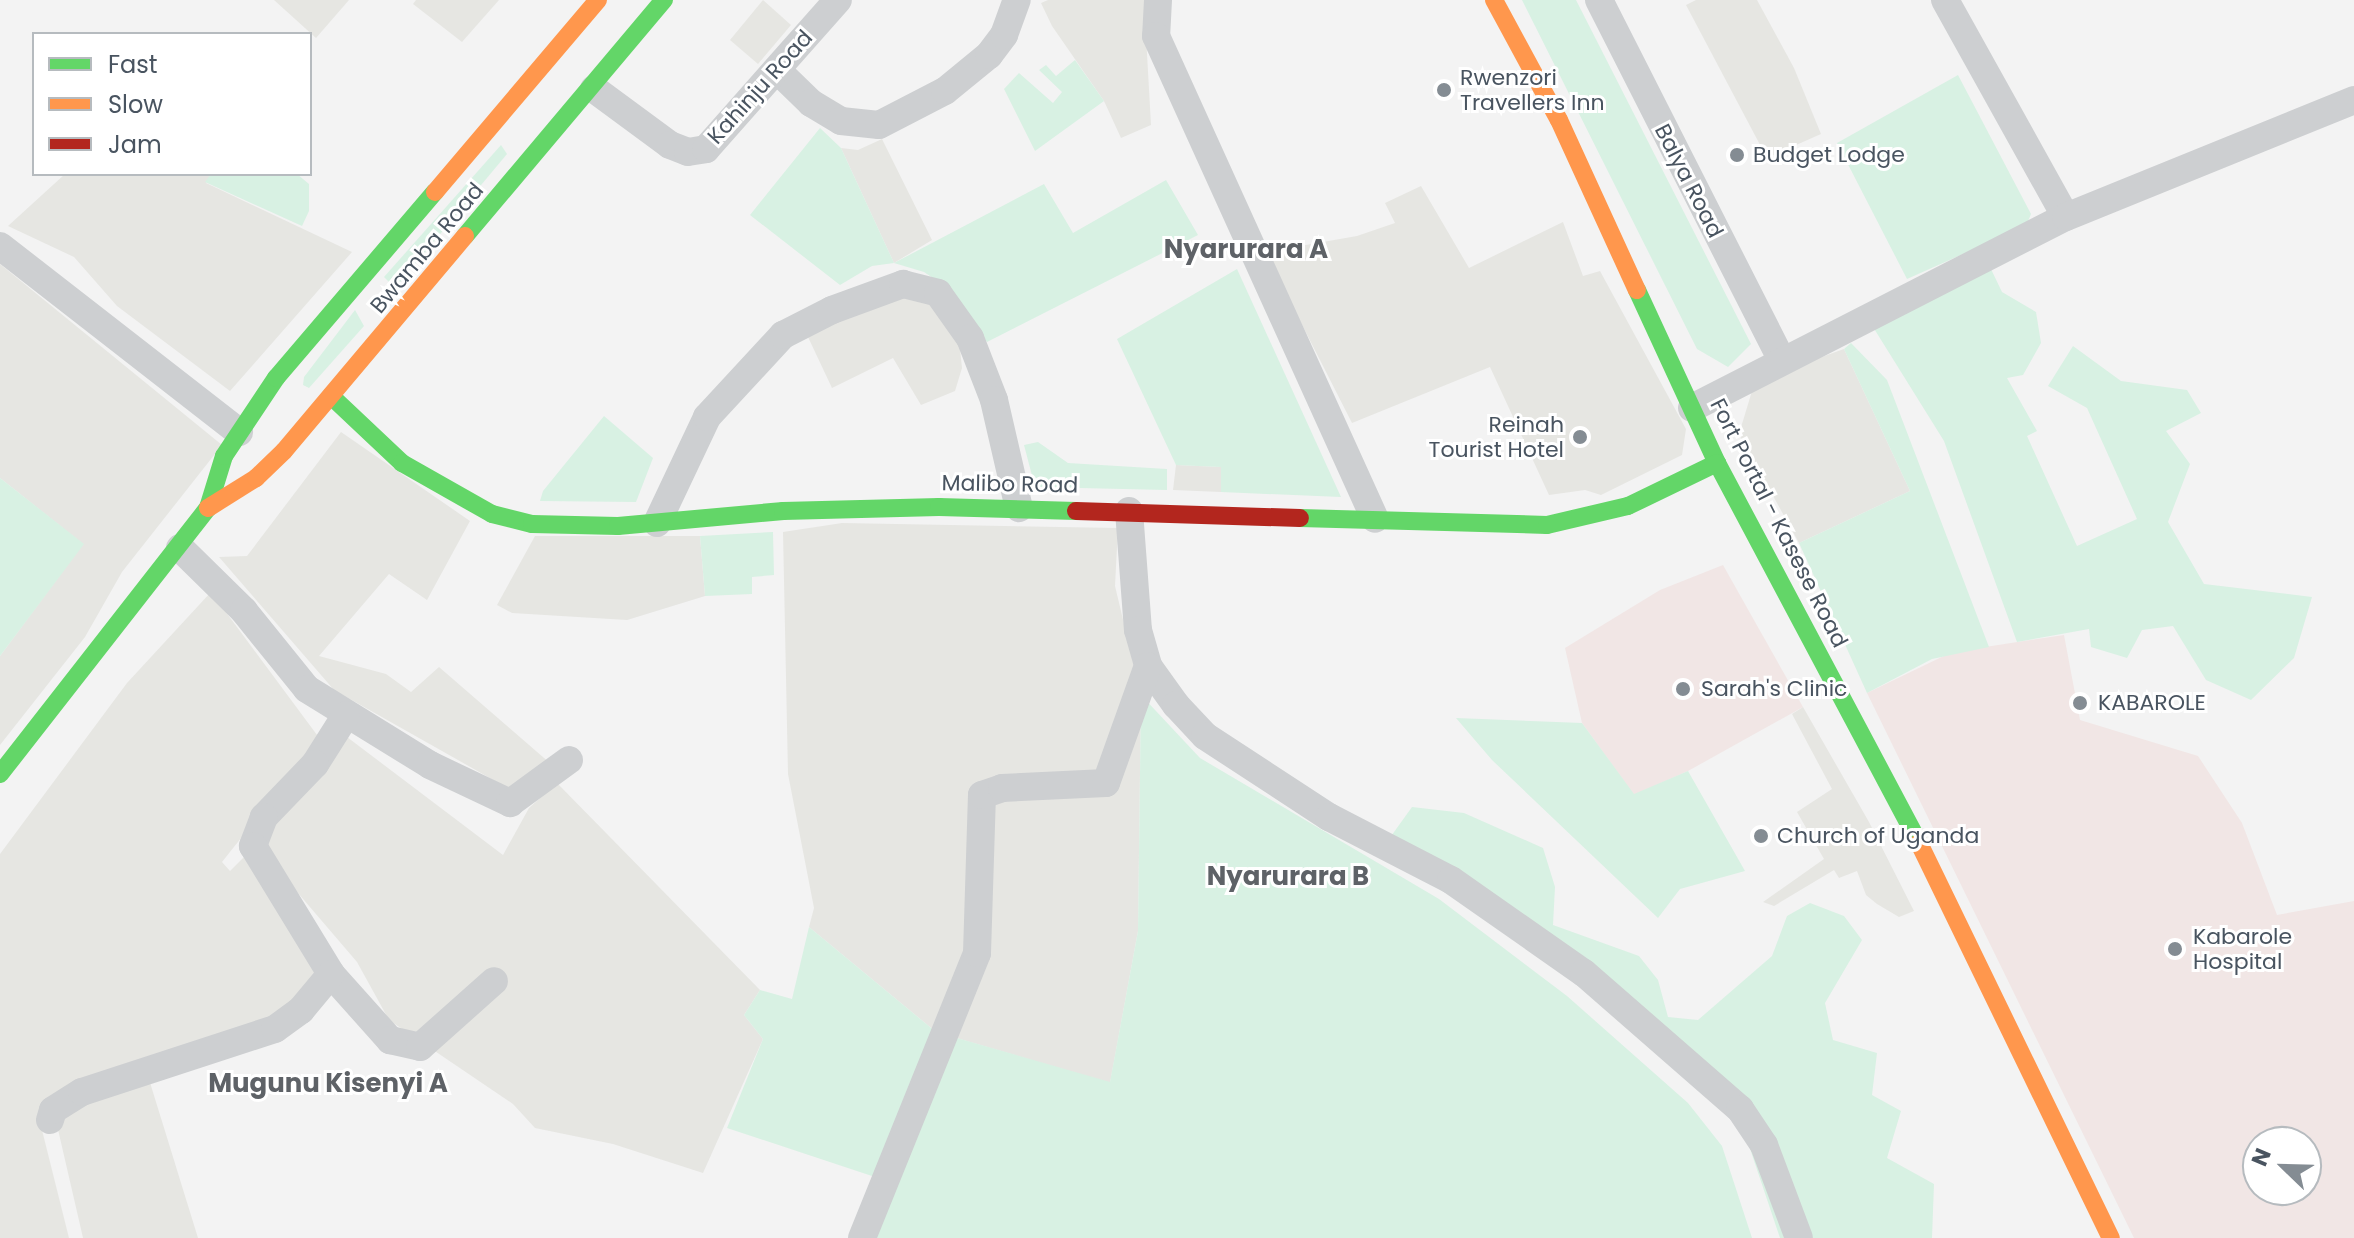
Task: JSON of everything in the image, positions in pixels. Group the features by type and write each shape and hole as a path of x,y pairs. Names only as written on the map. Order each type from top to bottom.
{"main road":[{"name":"Bwamba Road","path":"0,774 180,548 208,508 224,456 276,378 598,0"},
{"name":"Bwamba Road","path":"208,508 256,478 331,396 594,89 664,0"},
{"name":"Fort Portal - Kasese Road","path":"1494,0 1559,120 1717,463 1892,787 2111,1238"},
{"path":"507,107 547,144"},
{"name":"Malibo Road","path":"331,396 402,463 492,514 532,524 657,523 783,511 1019,508 1552,524 1628,506 1717,463"}],"street":[{"name":"Kahinju Road","path":"594,89 670,145 688,152 706,149 838,0"},
{"path":"778,71 811,103 841,121 879,125 945,91 989,55 1004,35 1017,0"},
{"path":"1158,0 1156,36 1375,519"},
{"name":"Balya Road","path":"1599,0 1782,360"},
{"path":"1945,0 2066,217"},
{"path":"1692,408 2066,217 2354,100"},
{"path":"0,246 239,432"},
{"path":"657,523 707,417 783,335 832,310 903,284 938,293 970,338 994,400 1019,508"},
{"path":"1129,511 1138,630 1148,666 1205,736 1329,817 1463,888 1584,973 1740,1109 1764,1145 1799,1238"},
{"path":"180,548 244,611 307,689 430,765 510,803 569,760"},
{"path":"862,1238 977,953 982,795 1002,788 1106,783 1148,666"},
{"path":"346,715 315,764 264,817 252,839 331,974 390,1040 420,1047 494,981"},
{"path":"50,1120 53,1110 82,1092 275,1029 295,1015 331,974"}],"shaded area":[{"path":"274,0 349,0 316,38"},
{"path":"416,0 499,0 462,42 413,4"},
{"path":"763,0 791,25 758,64 730,40"},
{"path":"1048,0 1144,0 1151,125 1121,138 1104,101 1052,26 1041,3"},
{"path":"1696,0 1757,0 1794,68 1821,134 1767,158 1686,5"},
{"path":"882,139 932,240 894,263 841,148 858,150"},
{"path":"63,176 210,176 206,183 352,252 230,391 117,306 74,257 8,226"},
{"path":"1421,186 1469,268 1563,222 1583,276 1600,271 1686,429 1682,455 1601,495 1585,490 1549,495 1490,367 1352,423 1265,252 1357,236 1395,223 1385,203"},
{"path":"0,264 222,445 122,572 85,637 0,745 0,656 83,544 0,478"},
{"path":"899,294 933,302 959,339 962,368 955,391 921,405 893,358 832,388 808,337 879,298"},
{"path":"1844,349 1910,491 1799,543 1739,434 1752,391 1788,369"},
{"path":"341,432 470,521 427,600 389,574 319,656 386,674 411,692 439,667 551,764 521,790 504,786 334,690 219,557 247,556"},
{"path":"1176,465 1221,467 1221,492 1173,490"},
{"path":"842,523 1118,528 1115,586 1141,695 1138,931 1110,1083 936,1032 809,927 814,908 788,774 783,532"},
{"path":"535,536 700,536 705,596 627,620 512,613 497,605"},
{"name":"Sarah's Clinic","path":"1723,565 1803,707 1688,771 1634,795 1582,723 1565,648 1660,590"},
{"path":"211,592 320,739 222,862 230,871 245,856 327,963 286,1020 148,1076 198,1238 83,1238 54,1112 39,1118 69,1238 0,1238 0,854 127,683"},
{"name":"Kabarole Hospital","path":"2064,635 2080,720 2198,756 2242,823 2277,915 2354,901 2354,1238 2134,1238 1867,693 1952,652"},
{"path":"1803,707 1869,822 1914,911 1899,917 1877,904 1866,895 1857,871 1839,878 1834,870 1774,906 1763,902 1824,859 1797,812 1832,789 1792,714"},
{"path":"347,737 503,855 529,808 557,783 760,990 744,1015 763,1039 703,1173 613,1144 535,1128 513,1104 389,1020 357,962 256,844"}],"green space":[{"path":"1522,0 1576,0 1751,344 1728,367 1697,349"},
{"path":"1075,60 1104,101 1035,151 1004,89 1019,73 1053,103 1062,92 1039,70 1046,65 1056,76"},
{"path":"1958,75 2031,214 2026,226 1907,279 1837,143"},
{"path":"820,128 841,148 894,263 872,266 840,285 750,215"},
{"path":"501,145 507,154 395,288 384,277"},
{"path":"210,176 299,176 309,184 309,211 302,226 205,182"},
{"path":"1166,180 1198,235 987,342 945,286 924,272 894,263 1044,184 1073,233"},
{"path":"1990,267 2002,292 2036,312 2041,343 2023,375 2007,378 2037,431 2027,436 2077,546 2137,519 2087,408 2048,386 2073,346 2121,381 2187,390 2201,413 2166,431 2190,464 2168,522 2204,584 2312,597 2294,658 2251,700 2206,680 2173,626 2142,630 2127,658 2091,647 2089,629 2017,642 1944,441 1873,327"},
{"path":"1237,269 1341,497 1221,492 1221,467 1176,465 1117,339"},
{"path":"355,310 364,326 309,388 303,385 304,377"},
{"path":"1851,343 1887,380 1989,647 1932,659 1867,693 1799,543 1910,491 1844,349"},
{"path":"604,416 653,458 636,502 540,501 543,491"},
{"path":"1038,442 1068,463 1167,469 1167,490 1035,487 1024,445"},
{"path":"0,478 84,544 0,656"},
{"path":"773,532 774,575 752,577 752,594 705,596 700,536"},
{"path":"1141,695 1200,758 1439,899 1567,996 1688,1103 1722,1146 1752,1238 863,1238 884,1180 727,1128 763,1039 744,1015 760,990 792,999 809,927 936,1032 1110,1082 1138,931"},
{"path":"1456,718 1582,723 1634,794 1688,771 1745,871 1680,889 1658,918 1492,760"},
{"path":"1412,807 1464,813 1543,848 1555,887 1553,925 1639,956 1658,980 1668,1017 1698,1020 1772,956 1787,916 1810,903 1844,916 1862,940 1825,1003 1833,1040 1877,1053 1872,1095 1901,1111 1887,1158 1934,1184 1932,1238 1780,1238 1741,1122 1585,984 1389,839"}],"traffic: fast":[{"path":"465,236 664,0"},
{"path":"0,774 208,508 224,456 276,378 435,192"},
{"path":"1637,290 1717,463 1919,843"},
{"path":"331,396 402,463 492,514 532,524 618,526 783,511 939,507 1076,511"},
{"path":"1300,518 1547,525 1628,506 1717,463"}],"traffic: slow":[{"path":"435,192 598,0"},
{"path":"1494,0 1559,120 1637,290"},
{"path":"208,508 256,478 284,451 465,236"},
{"path":"1919,843 2111,1238"}],"traffic: jam":[{"path":"1076,511 1300,518"}],"place":[{"name":"Rwenzori Travellers Inn","path":"1444,90"},
{"name":"Budget Lodge","path":"1737,155"},
{"name":"Reinah Tourist Hotel","path":"1580,437"},
{"name":"Sarah's Clinic","path":"1683,689"},
{"name":"KABAROLE","path":"2080,703"},
{"name":"Church of Uganda","path":"1761,836"},
{"name":"Kabarole Hospital","path":"2175,949"}],"district":[{"name":"Nyarurara A","path":"1246,250"},
{"name":"Nyarurara B","path":"1288,877"},
{"name":"Mugunu Kisenyi A","path":"328,1084"}]}
